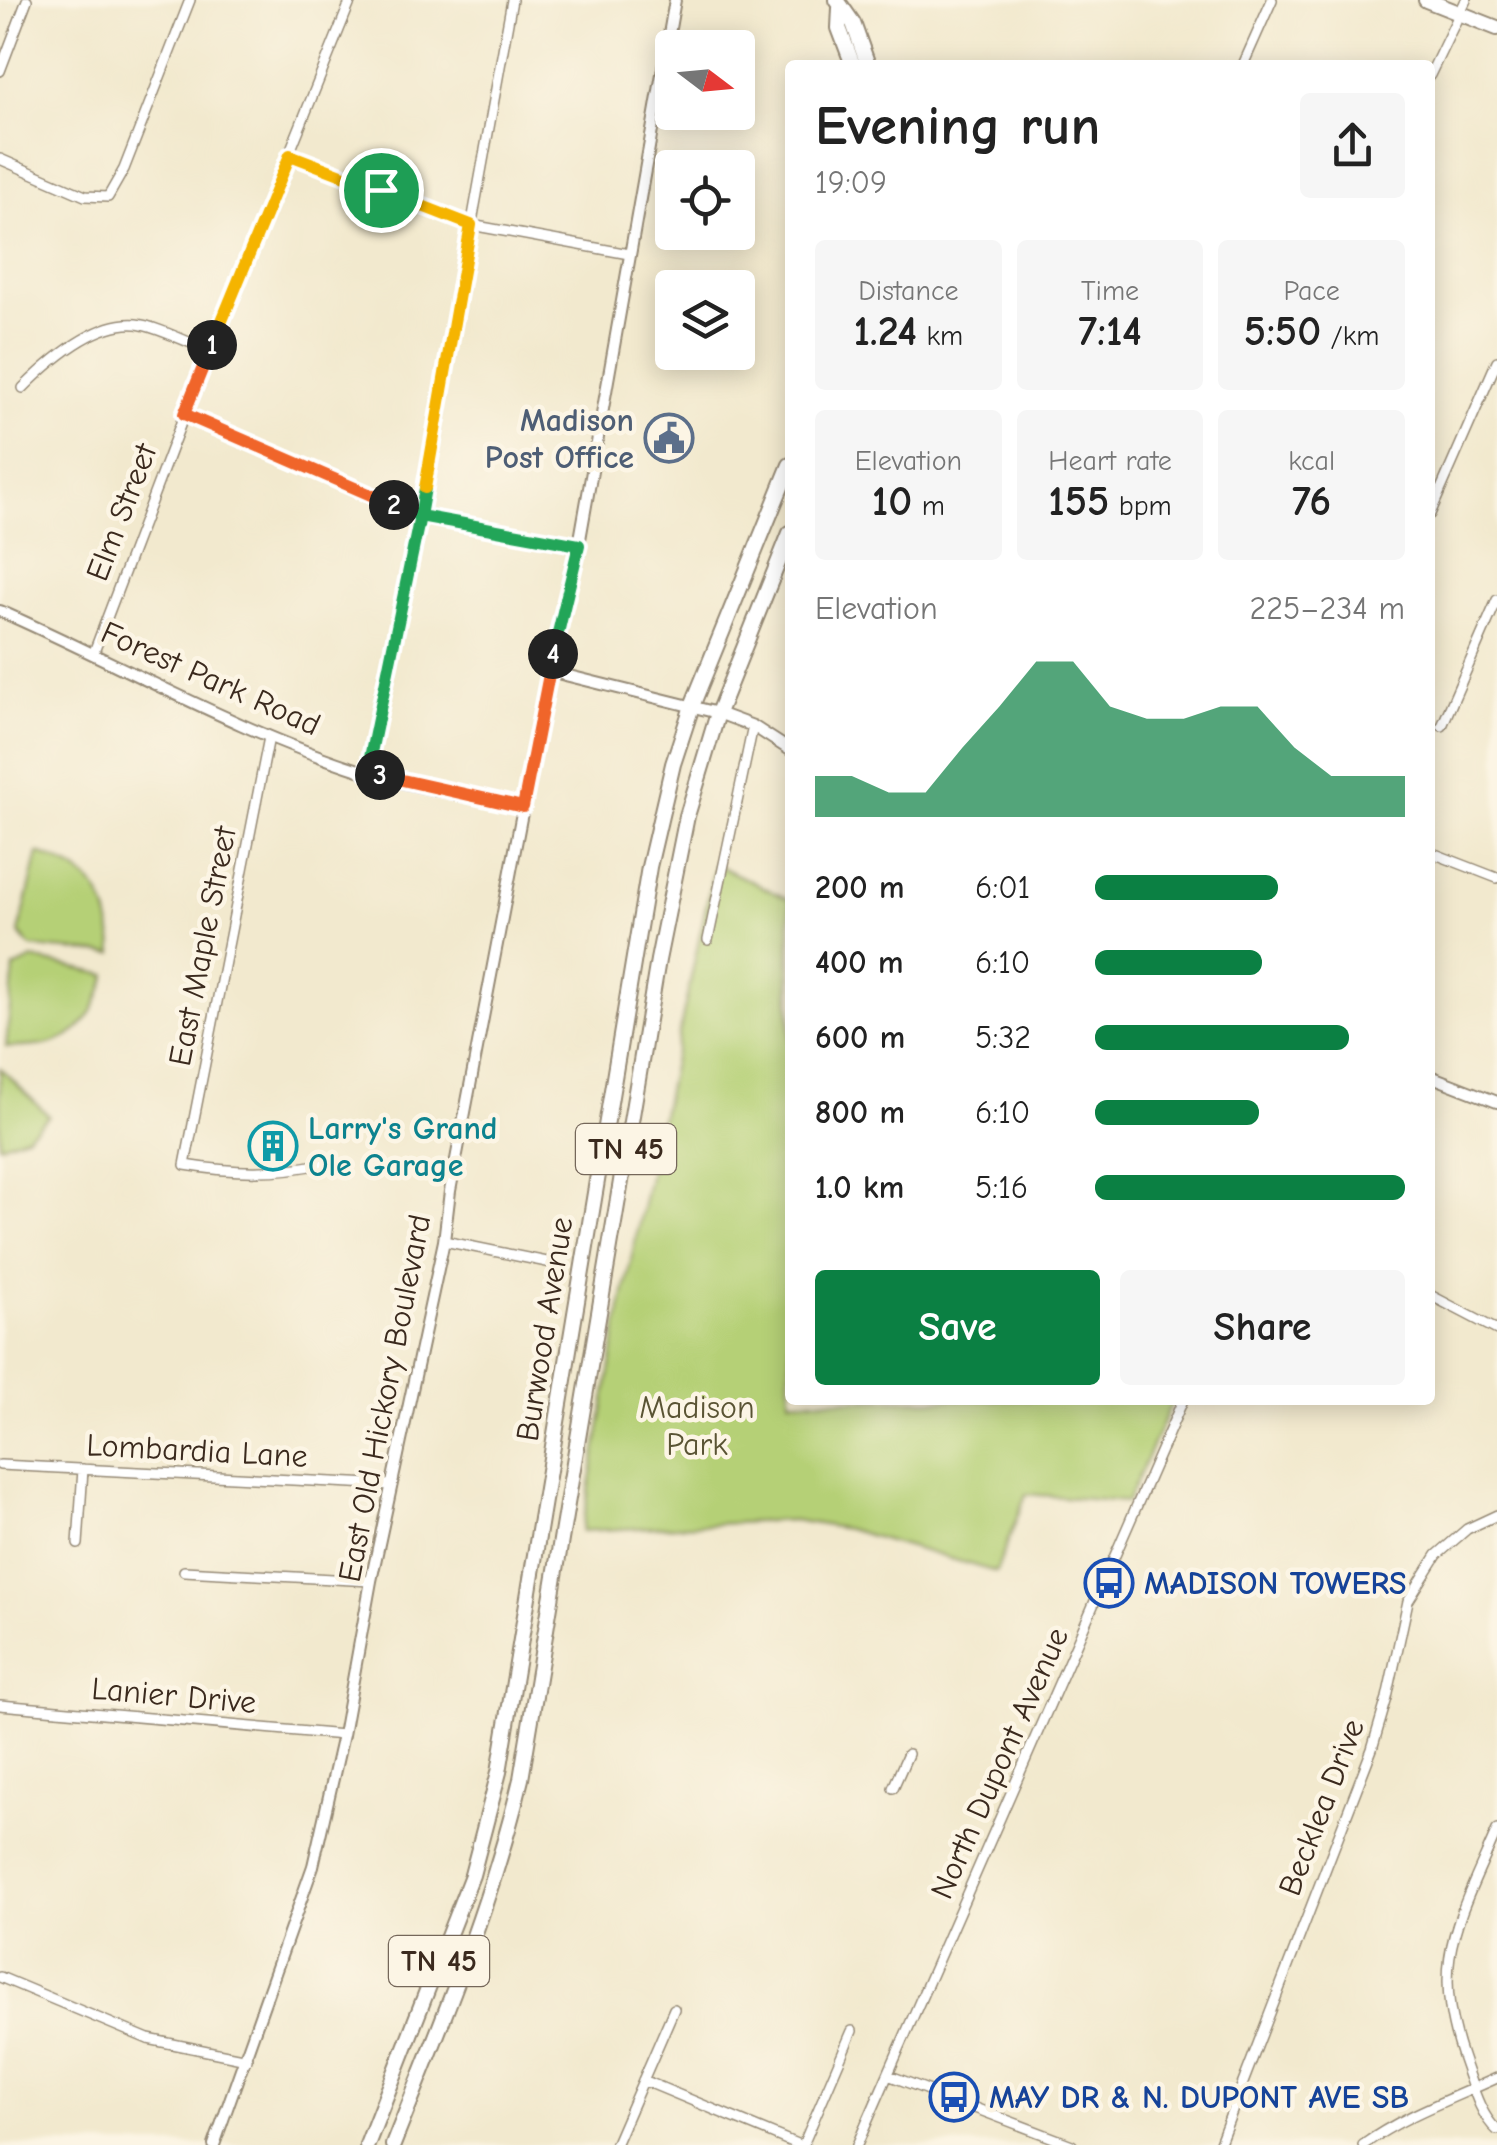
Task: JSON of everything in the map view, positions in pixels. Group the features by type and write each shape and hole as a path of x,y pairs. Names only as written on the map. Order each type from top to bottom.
{"main road":[{"path":"1426,0 1462,7 1497,28"},
{"path":"838,3 840,28 851,60"},
{"path":"838,3 853,23 866,60"},
{"name":"Burwood Avenue","path":"367,2145 472,1876 499,1772 648,866 673,764 692,706 785,477"},
{"name":"Burwood Avenue","path":"394,2145 481,1922 517,1796 658,960 687,816 718,713 785,546"}],"street":[{"path":"0,71 27,0"},
{"path":"0,159 85,196 108,196 124,169 190,0"},
{"name":"Elm Street","path":"94,652 184,414 351,0"},
{"path":"367,772 420,516 512,0"},
{"name":"East Old Hickory Boulevard","path":"214,2145 313,1866 344,1735 372,1581 444,1241 450,1191 549,670 579,545 675,0"},
{"path":"1245,60 1272,0"},
{"path":"1435,64 1462,7"},
{"path":"290,155 471,225 630,254"},
{"path":"23,388 60,352 102,332 136,324 210,351"},
{"path":"1435,503 1497,361"},
{"path":"184,414 420,516 579,545"},
{"path":"1442,726 1497,600"},
{"name":"Forest Park Road","path":"0,611 269,736 367,772 523,807"},
{"path":"549,670 718,713 753,726 785,747"},
{"path":"708,940 753,726"},
{"name":"East Maple Street","path":"269,736 186,1165 232,1173 274,1172 325,1163"},
{"path":"1435,854 1497,878"},
{"path":"1435,1078 1497,1102"},
{"path":"444,1241 552,1263"},
{"path":"1435,1299 1497,1330"},
{"name":"North Dupont Avenue","path":"858,2145 999,1809 1182,1405"},
{"name":"Lombardia Lane","path":"0,1464 392,1485"},
{"path":"78,1544 83,1469"},
{"name":"Becklea Drive","path":"1219,2145 1372,1749 1408,1601 1437,1555 1467,1529 1497,1515"},
{"path":"184,1571 372,1581"},
{"name":"Lanier Drive","path":"0,1705 344,1735"},
{"path":"893,1788 908,1754"},
{"path":"1497,1830 1455,1928 1446,1972 1452,2028 1474,2089 1497,2130"},
{"path":"0,1977 148,2038 247,2059"},
{"path":"615,2145 674,2009"},
{"path":"643,2080 801,2145 852,2031"},
{"path":"888,2075 1072,2145"},
{"path":"1362,2145 1394,2122 1497,2078"}],"green space":[{"path":"38,853 73,868 96,889 109,917 113,954 31,947 19,933"},
{"name":"Madison Park","path":"715,864 785,898 785,1405 1171,1405 1127,1502 1026,1494 996,1572 847,1529 793,1520 582,1531 621,1308"},
{"path":"33,959 107,975 92,1011 73,1034 45,1045 6,1047 14,968"},
{"path":"0,1068 49,1116 26,1136 0,1145"}],"place":[{"name":"Madison Post Office","path":"669,438"},
{"name":"Larry's Grand Ole Garage","path":"273,1146"},
{"name":"MADISON TOWERS","path":"1109,1583"},
{"name":"MAY DR & N. DUPONT AVE SB","path":"954,2097"}],"route":[{"path":"381,190 290,155 184,414 420,516 367,772 523,807 549,670 579,545 420,516 471,225 381,190"}]}
